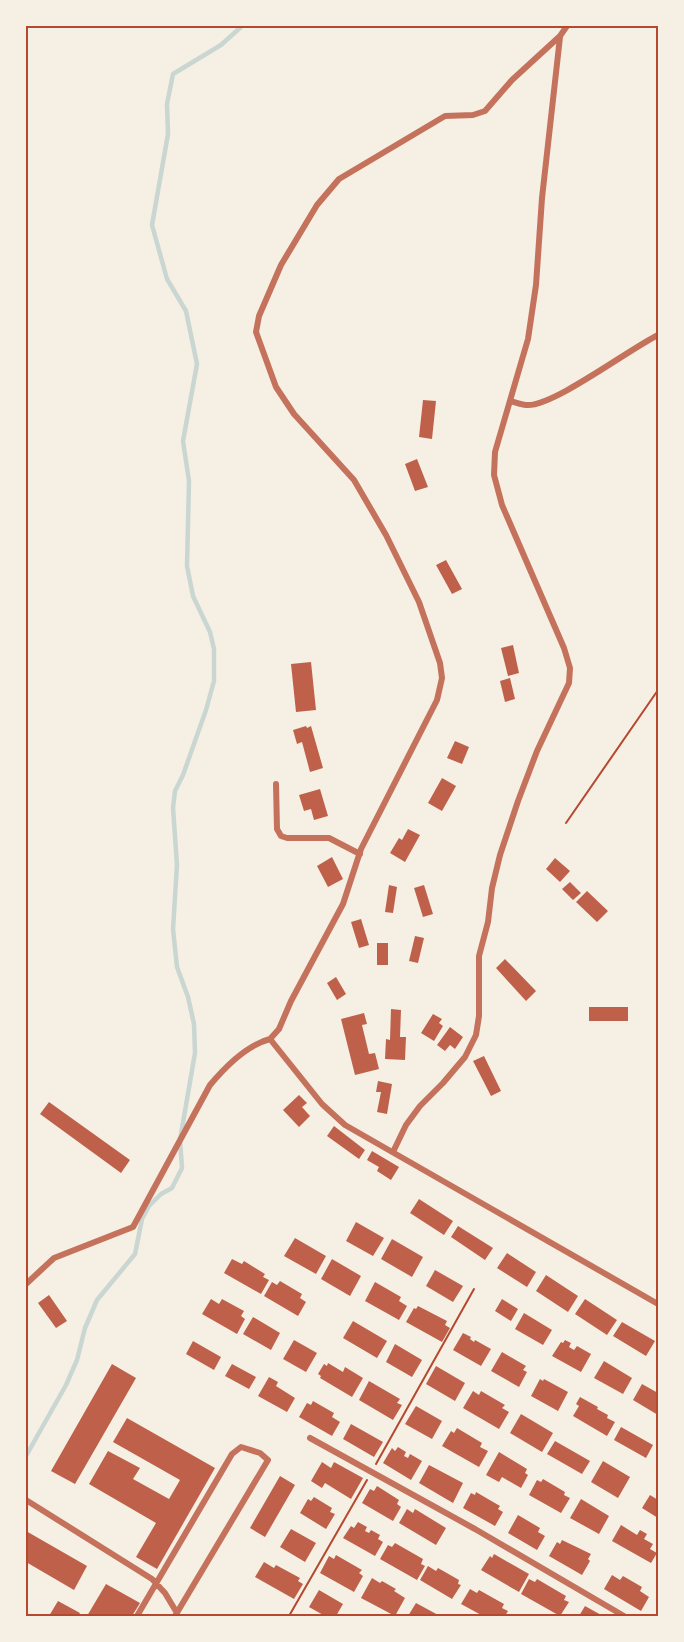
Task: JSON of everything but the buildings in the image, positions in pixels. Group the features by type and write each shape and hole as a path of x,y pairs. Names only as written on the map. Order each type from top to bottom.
{"street":[{"path":"26,1284 54,1258 133,1227 210,1085 221,1071 262,1041 270,1039 279,1029 291,1001 343,904 360,854 437,700 442,678 440,663 419,602 386,535 354,480 294,414 276,387 256,332 259,316 281,265 317,205 339,179 445,116 472,115 485,111 512,80 560,36 567,26"},
{"path":"393,1152 406,1125 465,1057 476,1035 479,1016 479,956 488,922 492,888 500,855 537,751 569,682 570,668 564,648 502,505 494,475 495,452 528,339 536,285 542,198 560,36"},
{"path":"510,401 528,405 549,400 639,344 658,335"},
{"path":"276,784 277,829 281,836 329,838 360,854"},
{"path":"270,1039 322,1104 345,1125 658,1304"},
{"path":"310,1438 475,1529 624,1617"},
{"path":"136,1617 232,1454 241,1447 260,1453 268,1460 176,1615"},
{"path":"26,1500 156,1583 165,1593 176,1615"}],"path":[{"path":"566,823 658,690"},
{"path":"289,1617 474,1289"}],"waterway":[{"path":"26,1456 66,1385 97,1300 135,1254 142,1219 149,1206 161,1194 172,1188 182,1168 180,1140 195,1053 194,1024 188,997 177,967 173,929 177,865 173,808 175,791 183,775 214,681 214,649 210,632 193,596 187,566 189,481 183,441 197,364 186,311 167,279 152,225 168,134 167,104 173,74 221,45 242,26"}]}
